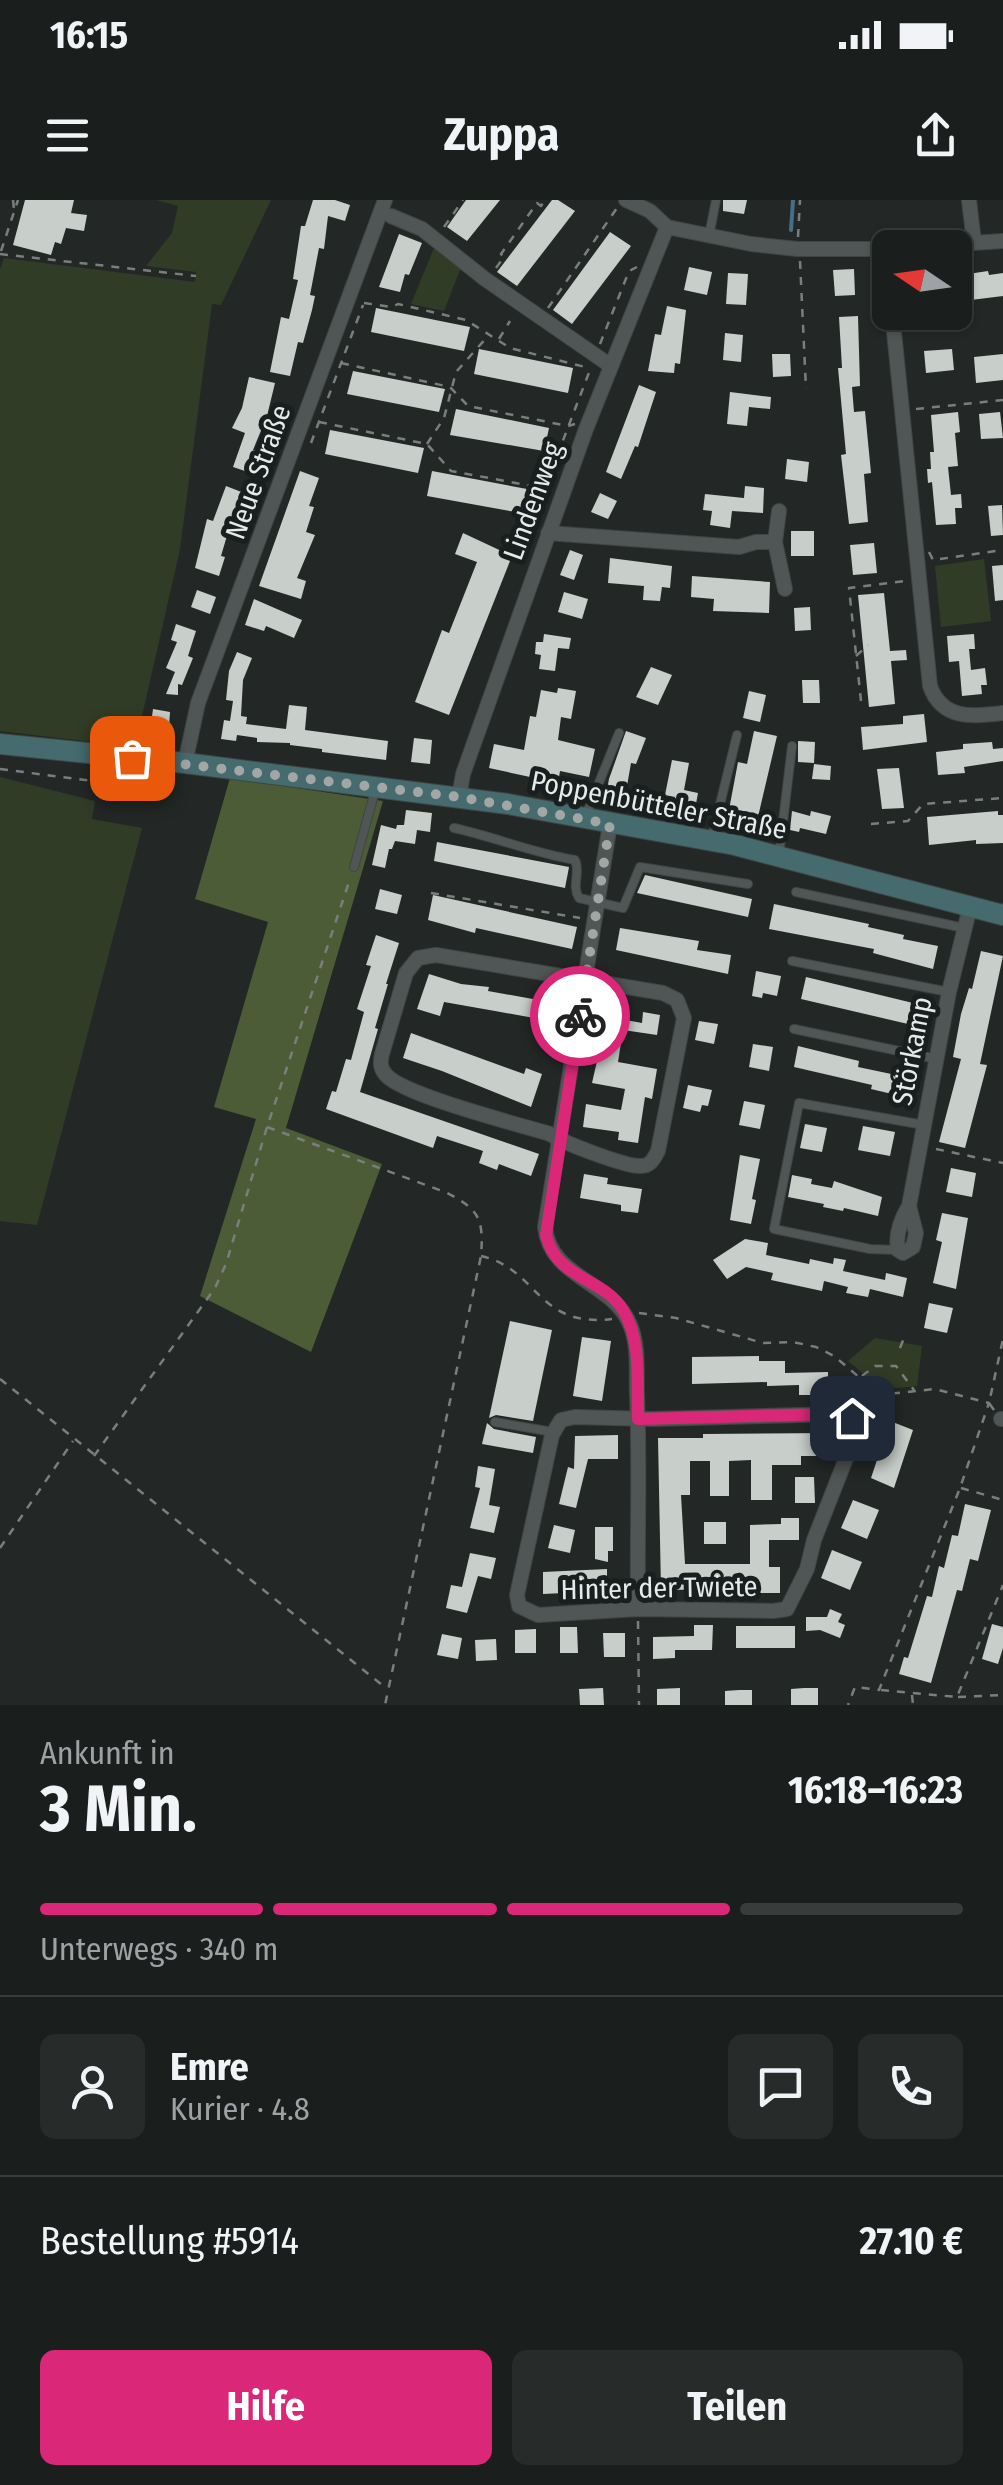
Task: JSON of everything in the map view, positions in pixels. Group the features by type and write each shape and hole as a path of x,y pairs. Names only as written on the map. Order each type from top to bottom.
{"main road":[{"name":"Poppenbütteler Straße","path":"0,744 459,797 779,855 1003,916"}],"street":[{"path":"624,200 650,211 667,227 709,236 798,249 872,248"},
{"path":"969,200 974,242 1003,241"},
{"path":"386,209 422,229 593,361 611,366"},
{"name":"Neue Straße","path":"175,762 386,209"},
{"name":"Lindenweg","path":"459,797 463,774 537,561 667,227"},
{"path":"893,330 926,660 934,697 956,715 1003,713"},
{"path":"779,511 776,542 784,590"},
{"path":"548,534 739,547 776,542"},
{"path":"610,824 592,901 586,980 546,1219 548,1243 557,1259 614,1300 626,1315 636,1349 638,1609"},
{"name":"Störkamp","path":"898,1250 907,1252 915,1242 909,1206 949,992 970,907"},
{"path":"436,955 586,980 667,994 677,1000 684,1018 658,1151 651,1162 642,1166 631,1164 561,1141 409,1088 385,1074 381,1060 406,973 422,957 436,955"},
{"path":"554,1432 567,1417 858,1417"},
{"name":"Hinter der Twiete","path":"554,1432 517,1602 524,1611 538,1615 638,1609 773,1612 792,1606 854,1440 858,1417"}],"lane":[{"path":"709,236 716,200"},
{"path":"585,819 618,732"},
{"path":"711,841 737,735"},
{"path":"779,855 792,746"},
{"path":"354,867 376,787"},
{"path":"454,828 500,838 528,851 575,860 578,864 574,891 579,898 623,908 640,867 748,884"},
{"path":"796,892 964,928"},
{"path":"792,961 949,992"},
{"path":"794,1029 937,1059"},
{"path":"898,1250 774,1229 799,1103 924,1125"},
{"path":"494,1422 554,1432"}],"path":[{"path":"15,200 0,254 196,276"},
{"path":"435,239 463,200"},
{"path":"487,281 537,203 542,206 545,200"},
{"path":"541,318 624,200"},
{"path":"800,200 798,249 806,389"},
{"path":"537,561 526,538 593,361 630,271 652,263"},
{"path":"364,303 392,307 398,304 466,320 510,348 593,361"},
{"path":"498,341 510,321"},
{"path":"427,444 444,418 456,372 489,335"},
{"path":"341,363 450,386 468,406 586,428"},
{"path":"900,410 1003,400"},
{"path":"319,422 427,444 451,470 544,488"},
{"path":"917,552 931,552 932,560 1003,550"},
{"path":"861,701 850,588 920,579"},
{"path":"856,656 868,645"},
{"path":"0,769 131,786 175,762"},
{"path":"872,824 908,822 923,804 1003,798"},
{"path":"94,1456 215,1288 226,1264 354,867"},
{"path":"432,893 583,918 592,901"},
{"path":"267,1128 444,1192 472,1206 483,1230 386,1705"},
{"path":"920,1146 1003,1164"},
{"path":"480,1256 513,1270 547,1304 575,1319 590,1321 638,1312 676,1318 763,1343 804,1343 834,1356 888,1394 934,1389 990,1403 1002,1419"},
{"path":"900,1348 904,1338"},
{"path":"879,1690 960,1488 990,1403 1003,1339"},
{"path":"861,1377 875,1366 896,1366 914,1391"},
{"path":"0,1379 388,1690"},
{"path":"858,1417 873,1387"},
{"path":"0,1548 73,1439"},
{"path":"960,1488 1003,1500"},
{"path":"956,1697 1003,1585"},
{"path":"638,1609 638,1705"},
{"path":"848,1705 855,1688 956,1697 1003,1695"},
{"path":"912,1694 913,1705"}],"green space":[{"path":"156,200 271,200 221,305 212,304 180,549 135,747 0,731 0,269 4,258 195,282 196,272 146,266 172,233 178,206"},
{"path":"434,248 461,267 444,311 411,304"},
{"path":"984,559 991,621 941,627 935,566"},
{"path":"0,777 95,801 92,819 142,828 37,1225 0,1221"},
{"path":"230,778 383,801 286,1128 382,1164 311,1352 200,1296 256,1119 214,1107 268,922 195,899"},
{"path":"875,1338 922,1346 917,1386 886,1387 848,1361"}],"building":[{"path":"25,200 74,200 71,213 87,215 84,231 66,228 61,244 55,242 51,255 13,245"},
{"path":"313,200 350,205 345,221 328,216 324,249 319,248 310,295 315,296 312,310 303,343 298,342 290,376 270,372 281,317 289,319 298,280 293,279 301,226 305,226"},
{"path":"466,200 500,200 467,241 447,227"},
{"path":"552,200 575,211 517,286 497,272"},
{"path":"723,200 747,200 744,214 723,211"},
{"path":"610,232 631,246 572,324 553,310"},
{"path":"399,234 422,243 400,292 379,287"},
{"path":"689,267 712,272 707,295 684,290"},
{"path":"854,269 855,295 835,296 833,270"},
{"path":"728,273 748,274 746,305 726,304"},
{"path":"972,273 1003,273 1003,296 972,300"},
{"path":"667,306 686,310 680,364 675,363 674,373 648,371 655,334 661,335"},
{"path":"376,308 470,327 464,351 371,332"},
{"path":"858,316 860,386 852,387 854,412 865,411 871,473 864,474 868,522 849,524 841,455 846,454 838,368 842,368 839,317"},
{"path":"725,333 743,335 741,362 723,360"},
{"path":"479,349 573,368 568,393 474,374"},
{"path":"952,349 954,370 926,373 924,351"},
{"path":"772,354 790,354 791,376 773,377"},
{"path":"1003,354 1003,380 976,383 974,357"},
{"path":"353,371 445,389 439,412 347,394"},
{"path":"249,377 275,383 253,450 258,451 251,473 233,467 245,433 232,428 242,408"},
{"path":"639,385 656,392 638,447 635,446 621,479 606,472"},
{"path":"730,392 771,397 770,409 749,407 747,426 727,424"},
{"path":"456,409 549,428 544,451 450,435"},
{"path":"958,412 958,466 948,467 951,495 961,494 962,508 955,508 956,524 936,525 927,469 931,469 930,452 934,452 931,415"},
{"path":"1000,412 1003,438 981,439 979,414"},
{"path":"330,430 424,448 418,473 325,454"},
{"path":"787,459 809,462 807,482 785,479"},
{"path":"300,471 319,478 309,506 314,507 306,532 315,535 297,578 306,581 301,599 259,586"},
{"path":"432,471 527,489 521,513 427,496"},
{"path":"226,486 244,493 234,512 219,576 195,568 207,519 213,521"},
{"path":"745,486 764,488 763,513 732,511 730,528 710,525 712,511 703,510 705,494 744,498"},
{"path":"600,493 617,501 608,519 591,512"},
{"path":"1002,505 1003,535 991,536 988,506"},
{"path":"791,531 814,531 814,556 791,556"},
{"path":"463,533 512,556 449,715 415,702 442,630 449,633 477,562 455,554"},
{"path":"874,543 877,573 853,575 850,545"},
{"path":"570,550 583,555 574,580 560,575"},
{"path":"610,558 672,566 670,588 662,587 660,601 643,600 644,586 608,583"},
{"path":"1003,565 1003,600 995,601 992,566"},
{"path":"692,576 770,582 769,613 713,611 714,599 691,597"},
{"path":"197,590 216,597 210,614 191,607"},
{"path":"564,592 588,599 582,619 558,612"},
{"path":"884,593 890,651 906,650 907,660 891,661 895,704 869,707 858,595"},
{"path":"254,599 302,620 294,638 266,626 264,631 245,625"},
{"path":"810,607 811,630 795,631 794,608"},
{"path":"176,624 196,631 188,656 193,658 182,685 178,684 178,695 166,694 175,672 166,668 177,642 171,640"},
{"path":"544,634 571,638 569,649 558,648 555,671 539,669 541,655 535,654 536,642 543,642"},
{"path":"974,634 975,649 969,649 971,670 985,668 987,685 981,685 982,694 962,696 959,661 949,662 947,636"},
{"path":"237,652 252,658 243,680 241,716 247,717 246,724 286,729 289,705 307,707 305,730 388,741 386,760 322,752 290,743 257,742 257,738 237,735 236,741 221,739 224,720 230,721 233,701 226,700 229,671"},
{"path":"651,667 672,675 658,705 636,697"},
{"path":"802,680 819,680 820,703 803,703"},
{"path":"558,688 576,691 571,719 561,717 558,740 595,749 589,777 560,771 558,783 489,768 494,744 524,750 530,716 536,717 541,690 557,693"},
{"path":"749,691 766,695 760,722 743,718"},
{"path":"153,709 170,712 168,741 149,739"},
{"path":"924,714 927,742 863,750 861,727 903,724 903,716"},
{"path":"626,731 646,738 636,764 631,763 624,803 605,800 609,779"},
{"path":"754,731 777,736 757,821 728,815 738,762 747,764"},
{"path":"414,738 432,740 430,764 411,762"},
{"path":"798,741 815,742 814,763 798,762"},
{"path":"992,742 993,749 1003,748 1003,761 964,767 965,773 938,775 936,752 963,749 963,744"},
{"path":"672,760 689,763 684,790 698,793 695,809 674,805 675,797 665,795"},
{"path":"814,764 831,766 830,780 812,779"},
{"path":"899,768 904,808 882,809 877,769"},
{"path":"406,810 432,813 430,832 417,830 415,844 395,841 385,868 372,865 381,825 396,829 397,825 404,825"},
{"path":"792,811 831,816 826,834 800,828 799,832 790,830"},
{"path":"998,811 998,815 1003,815 1003,843 976,844 976,840 929,845 927,817"},
{"path":"437,842 569,867 565,888 434,861"},
{"path":"645,875 752,899 748,917 637,893"},
{"path":"380,889 402,895 397,914 375,909"},
{"path":"433,895 577,927 572,949 476,928 475,933 428,920"},
{"path":"774,904 869,924 868,927 904,935 903,939 938,946 933,969 873,953 874,949 769,929"},
{"path":"620,928 699,941 697,950 731,955 728,974 616,950"},
{"path":"376,935 399,943 360,1092 539,1154 531,1176 499,1164 497,1170 479,1163 483,1151 437,1136 433,1148 326,1109 346,1059 351,1060 364,1012 357,1009"},
{"path":"981,951 1003,956 980,1064 987,1065 965,1148 939,1142 961,1059 953,1057 961,1014"},
{"path":"756,971 781,976 777,996 752,996"},
{"path":"429,974 489,987 488,991 566,1005 561,1034 532,1029 534,1018 444,1002 440,1016 417,1009"},
{"path":"806,977 913,1003 908,1024 801,999"},
{"path":"643,1012 660,1015 657,1035 623,1030 618,1062 657,1069 652,1099 645,1097 638,1143 618,1140 619,1132 583,1127 586,1104 621,1110 625,1089 592,1083 602,1039 595,1037 599,1015 642,1023"},
{"path":"699,1021 718,1024 714,1044 695,1040"},
{"path":"411,1033 524,1074 526,1068 542,1074 531,1107 403,1058"},
{"path":"753,1044 773,1047 769,1071 749,1067"},
{"path":"798,1046 859,1061 858,1067 896,1075 892,1094 871,1089 872,1085 794,1067"},
{"path":"688,1085 712,1090 708,1106 702,1105 700,1112 683,1108"},
{"path":"744,1101 765,1105 760,1129 739,1125"},
{"path":"805,1124 827,1128 822,1152 800,1148"},
{"path":"863,1126 895,1132 890,1156 858,1150"},
{"path":"740,1155 760,1159 751,1224 730,1220"},
{"path":"951,1168 976,1173 972,1197 946,1192"},
{"path":"584,1174 608,1178 607,1184 642,1189 638,1213 621,1211 621,1205 580,1198"},
{"path":"792,1175 812,1179 811,1184 832,1188 834,1181 882,1197 878,1216 788,1197"},
{"path":"942,1213 968,1218 956,1289 933,1283 942,1242 936,1240"},
{"path":"745,1239 768,1243 766,1255 809,1264 810,1259 833,1264 834,1258 846,1260 843,1271 885,1280 886,1273 907,1278 903,1297 870,1289 868,1297 846,1293 848,1287 824,1281 822,1291 771,1280 773,1273 746,1267 727,1279 713,1260"},
{"path":"929,1303 953,1308 947,1333 924,1328"},
{"path":"510,1321 552,1330 533,1421 496,1415 489,1418"},
{"path":"582,1337 611,1341 602,1401 573,1396"},
{"path":"759,1356 759,1361 785,1361 785,1373 828,1372 828,1395 799,1395 799,1385 767,1386 767,1382 692,1384 692,1357"},
{"path":"890,1421 913,1430 894,1488 871,1478"},
{"path":"487,1423 494,1429 536,1437 533,1453 482,1444"},
{"path":"833,1433 833,1456 801,1456 801,1465 772,1465 772,1500 751,1500 751,1460 729,1461 729,1496 710,1496 710,1461 690,1461 690,1495 681,1495 685,1564 750,1564 750,1525 781,1524 781,1518 799,1518 799,1540 769,1540 769,1567 780,1567 780,1593 749,1593 749,1589 661,1590 658,1438"},
{"path":"618,1435 618,1459 588,1459 576,1508 559,1504 568,1467 574,1469 575,1436"},
{"path":"478,1466 495,1469 489,1505 500,1507 494,1533 470,1528 480,1488 475,1487"},
{"path":"795,1477 814,1477 815,1503 795,1503"},
{"path":"853,1500 879,1510 867,1539 841,1528"},
{"path":"965,1504 991,1510 978,1561 970,1559 962,1591 957,1590 931,1683 899,1674 904,1657 908,1658 927,1596 932,1597 939,1566 944,1568 952,1535 958,1536"},
{"path":"704,1522 726,1522 726,1544 704,1544"},
{"path":"554,1525 575,1530 570,1553 548,1548"},
{"path":"595,1527 613,1527 613,1551 608,1551 608,1562 595,1559"},
{"path":"832,1550 862,1562 850,1590 821,1578"},
{"path":"470,1553 496,1558 491,1579 478,1576 467,1613 446,1608 451,1585 462,1587"},
{"path":"607,1569 607,1594 588,1594 588,1581 564,1582 564,1593 543,1594 543,1572"},
{"path":"830,1609 842,1614 838,1622 845,1625 840,1638 820,1630 806,1631 806,1617 827,1617"},
{"path":"992,1624 1003,1627 998,1664 982,1659"},
{"path":"694,1625 713,1625 712,1650 675,1650 675,1658 653,1659 653,1637 694,1636"},
{"path":"736,1626 795,1626 795,1648 736,1648"},
{"path":"560,1627 577,1627 578,1653 560,1653"},
{"path":"536,1629 536,1653 515,1653 515,1630"},
{"path":"603,1633 625,1633 625,1657 604,1657"},
{"path":"442,1634 462,1638 458,1659 437,1655"},
{"path":"496,1639 497,1660 476,1661 475,1640"},
{"path":"603,1688 604,1705 580,1705 579,1689"},
{"path":"680,1688 680,1705 657,1705 657,1689"},
{"path":"818,1688 818,1705 791,1705 791,1689"},
{"path":"752,1690 752,1705 725,1705 725,1691"}],"waterway":[{"path":"791,230 793,200"}],"way so far":[{"path":"132,758 459,797 610,824 580,1016"}],"route":[{"path":"580,1016 546,1235 557,1259 624,1310 636,1349 638,1419 836,1414 852,1418"}]}
